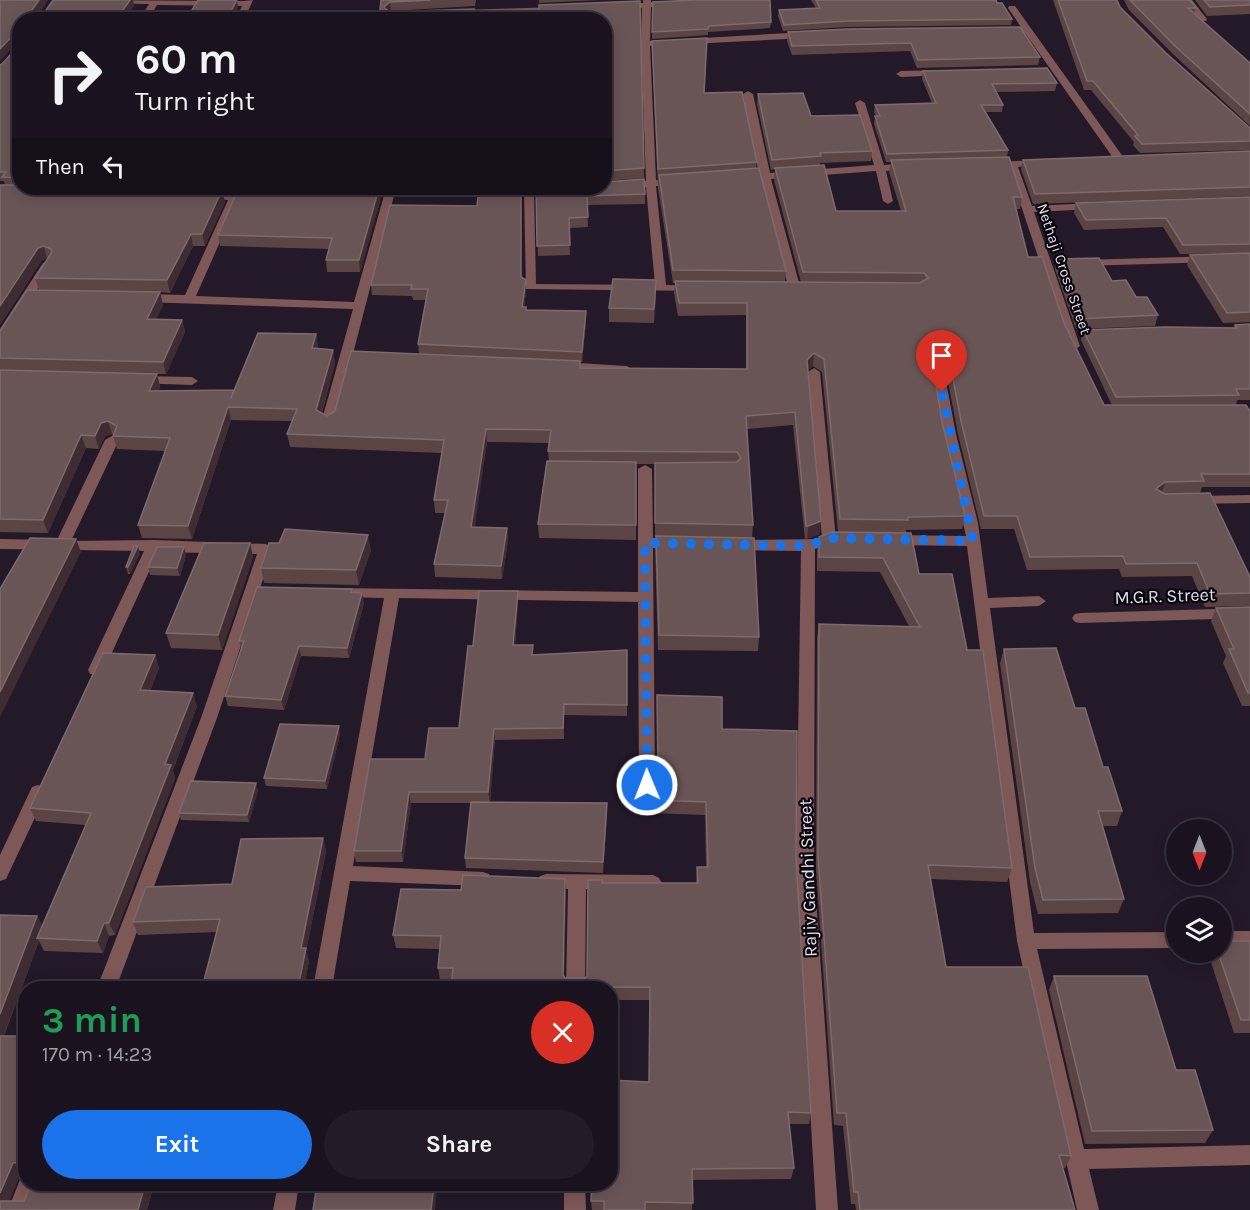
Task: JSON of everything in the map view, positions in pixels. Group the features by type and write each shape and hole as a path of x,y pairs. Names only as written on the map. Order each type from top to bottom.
{"street":[{"path":"71,0 248,2"},
{"path":"1188,0 1203,19"},
{"path":"613,7 647,3 680,3"},
{"path":"647,3 645,44 651,184 661,289"},
{"path":"1012,8 1120,160"},
{"path":"550,12 567,9"},
{"path":"990,30 1026,30"},
{"path":"645,44 814,34"},
{"path":"1045,70 1057,70"},
{"path":"901,74 949,73"},
{"path":"748,94 765,176 795,290"},
{"path":"860,103 888,201"},
{"path":"1108,161 1131,160"},
{"path":"976,165 1060,162"},
{"name":"Nethaji Cross Street","path":"1012,164 1027,209 1058,263 1078,355"},
{"path":"731,178 916,166"},
{"path":"612,186 686,182"},
{"path":"191,195 235,197 245,195"},
{"path":"328,423 352,357 359,306 389,195"},
{"path":"529,195 530,286 706,289"},
{"path":"189,299 235,197"},
{"path":"1027,209 1109,206"},
{"path":"1058,263 1250,258"},
{"path":"0,338 33,296 48,263"},
{"path":"131,298 359,306"},
{"path":"546,365 636,370"},
{"path":"715,544 808,546 835,539 814,372"},
{"path":"938,372 973,541 1026,941 1088,1210"},
{"path":"124,380 192,381"},
{"path":"62,544 112,440"},
{"path":"645,469 644,597 647,785"},
{"path":"1183,501 1250,499"},
{"path":"873,539 973,541"},
{"path":"645,543 691,544"},
{"path":"0,544 26,550 62,544 266,549 259,590 109,981"},
{"path":"90,683 154,545"},
{"name":"Rajiv Gandhi Street","path":"808,546 805,870 827,1210"},
{"path":"322,592 644,597"},
{"path":"323,981 392,593"},
{"path":"981,603 1039,602"},
{"name":"M.G.R. Street","path":"1080,618 1250,613"},
{"path":"0,874 45,779"},
{"path":"342,873 506,880"},
{"path":"530,881 653,883"},
{"path":"576,981 577,883"},
{"path":"1232,939 1250,939"},
{"path":"1026,941 1166,940"},
{"path":"1076,1159 1250,1155"},
{"path":"19,1210 26,1191"},
{"path":"284,1210 288,1191"},
{"path":"575,1191 575,1210"}],"building":[{"path":"0,0 39,0 32,12 12,12 12,36 0,49"},
{"path":"53,0 130,0 122,12 45,12"},
{"path":"198,0 237,0 230,12 191,12"},
{"path":"381,0 431,0 390,2 384,7 389,12 380,12"},
{"path":"770,0 771,22 652,32 653,2"},
{"path":"816,0 996,0 997,3 1002,3 1012,19 848,21 784,25 779,10 820,8"},
{"path":"1058,0 1117,0 1120,7 1166,53 1250,128 1250,141 1142,144 1135,136 1138,135 1093,81 1087,81"},
{"path":"1130,0 1190,0 1196,8 1188,8 1250,63 1250,114 1175,46"},
{"path":"1204,0 1250,0 1250,5 1210,7"},
{"path":"640,1 644,168 612,170 612,12 539,12 539,5"},
{"path":"474,9 474,12 389,12"},
{"path":"1020,27 1040,57 918,60 911,43 792,46 788,32 848,29"},
{"path":"707,38 704,93 742,92 757,162 658,169 652,41"},
{"path":"12,53 12,178 2,177 6,172 0,172 0,65"},
{"path":"1047,68 1057,83 992,84 1003,105 981,105 1008,150 887,154 875,116 880,116 875,105 936,103 923,71"},
{"path":"803,93 811,116 860,115 872,151 820,153 821,156 772,160 758,94"},
{"path":"1250,151 1250,187 1035,194 1023,160"},
{"path":"1009,157 1022,197 1013,197 1028,257 1042,257 1064,323 1104,405 1246,405 1250,411 1250,474 1201,474 1204,481 1165,482 1156,489 1165,494 1210,493 1250,577 1250,593 1210,594 1197,563 1126,564 1123,556 1030,557 1017,516 984,516 961,421 949,358 942,352 932,359 942,422 965,516 908,517 908,520 840,519 824,359 814,353 807,360 821,521 808,526 806,526 795,412 746,416 753,525 655,523 655,463 737,462 741,458 737,452 548,451 551,430 486,429 471,527 507,528 501,566 434,564 448,500 434,500 444,440 287,434 297,409 228,407 188,526 138,525 170,438 113,436 117,426 108,421 101,423 95,436 81,435 43,520 0,519 0,370 157,374 149,391 234,390 231,398 258,333 316,334 312,348 333,350 316,410 327,416 335,411 351,351 580,361 580,368 747,369 747,303 679,303 675,281 920,283 928,278 924,273 803,272 775,168 824,165 836,211 906,211 891,160"},
{"path":"759,168 786,271 673,270 659,175"},
{"path":"644,179 645,194 587,196 588,217 569,218 570,245 537,246 536,195 612,195 612,181"},
{"path":"0,185 12,185 12,195 220,195 202,234 191,234 167,280 35,278 52,252 44,246 38,248 0,306"},
{"path":"236,195 377,195 359,260 326,260 332,238 218,235"},
{"path":"478,195 521,195 521,277 526,280 522,307 526,307 526,310 586,311 582,352 418,344 428,289 411,289 412,285 371,285 390,205 477,206"},
{"path":"1250,197 1250,244 1183,245 1166,218 1086,220 1076,203"},
{"path":"1250,253 1250,312 1227,313 1190,255"},
{"path":"1099,258 1112,281 1126,280 1136,297 1147,297 1158,315 1078,319 1057,259"},
{"path":"613,279 656,280 654,309 609,308"},
{"path":"27,290 160,292 147,319 182,320 163,362 0,358 0,331"},
{"path":"1250,324 1250,389 1236,389 1239,395 1116,397 1083,330 1165,327 1237,328 1235,325"},
{"path":"547,461 636,462 636,525 538,524"},
{"path":"285,529 368,535 356,570 261,568 269,543 279,543"},
{"path":"832,532 911,533 919,574 952,574 967,650 983,650 1012,868 928,865 946,967 1028,967 1071,1156 1059,1155 1075,1210 860,1210 858,1192 854,1192 846,1113 837,1113 818,856 819,624 920,627 883,558 819,557 819,537"},
{"path":"656,536 754,538 759,637 659,635"},
{"path":"30,538 76,539 0,692 0,589"},
{"path":"204,543 250,543 218,635 166,633"},
{"path":"134,546 138,546 126,567"},
{"path":"157,547 184,547 177,568 148,567"},
{"path":"257,587 352,589 351,592 362,593 347,648 299,646 281,700 225,696 244,641 239,641"},
{"path":"479,591 518,591 513,645 533,645 532,655 627,650 627,705 564,704 563,728 494,729 488,792 409,792 401,851 354,851 370,759 425,759 429,728 459,728 468,646 473,646"},
{"path":"1250,607 1250,693 1248,693 1229,649 1234,649 1216,608"},
{"path":"1056,648 1075,708 1085,708 1103,767 1108,767 1122,811 1098,811 1124,899 1043,900 1035,868 1004,649"},
{"path":"103,653 155,655 140,690 193,693 165,764 171,765 109,923 104,923 97,941 37,938 91,813 30,808"},
{"path":"657,695 722,697 722,729 797,731 796,857 811,1113 788,1112 794,1168 692,1169 693,1203 645,1202 645,1210 604,1210 604,1201 591,1201 592,1191 618,1191 618,1080 649,1082 650,987 618,987 618,981 452,981 453,968 438,968 441,936 393,935 401,889 461,890 463,875 565,879 563,975 565,978 585,978 587,976 588,880 602,880 602,883 698,883 697,867 708,867 706,802 652,800 652,780 658,772"},
{"path":"280,724 339,726 325,781 264,778"},
{"path":"191,781 256,783 247,815 179,813"},
{"path":"471,802 607,803 603,862 465,858"},
{"path":"323,838 301,948 306,948 299,981 204,981 220,919 133,922 146,887 232,884 241,839"},
{"path":"0,915 37,916 0,1014"},
{"path":"1232,941 1250,941 1250,1020 1241,1020 1222,963 1232,963"},
{"path":"1054,976 1147,976 1176,1070 1195,1070 1213,1130 1092,1131"},
{"path":"0,1036 18,1036 18,1162 13,1163 0,1193"},
{"path":"28,1191 143,1191 138,1210 0,1210 0,1201 24,1201"},
{"path":"316,1191 433,1191 431,1210 313,1210"}],"route":[{"path":"647,785 645,543 808,546 829,538 973,541 942,392"}]}
